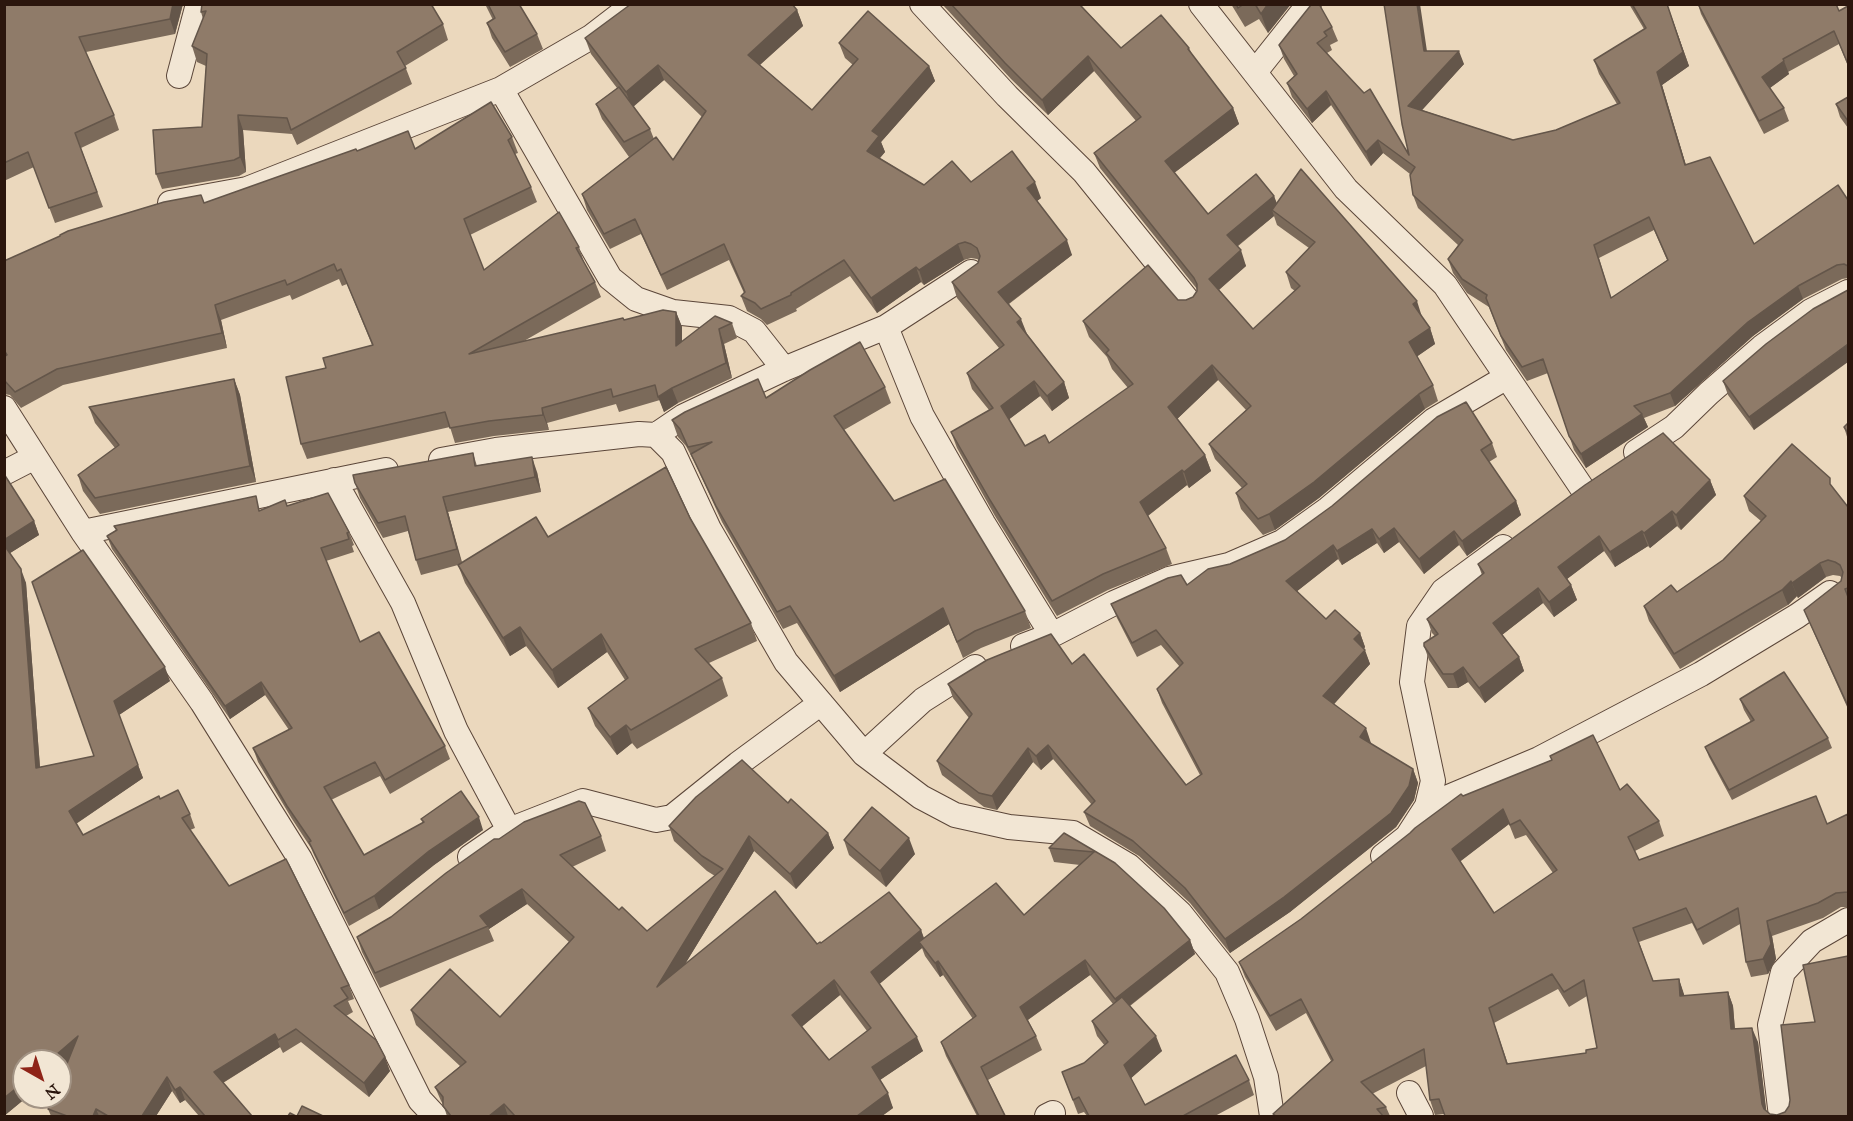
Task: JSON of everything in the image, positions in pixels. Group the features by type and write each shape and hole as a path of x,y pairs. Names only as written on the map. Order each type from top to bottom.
{"street":[{"path":"179,76 198,4"},
{"path":"144,210 166,203 248,189 501,89 591,37 634,4"},
{"path":"922,4 1007,96 1084,172 1189,302"},
{"path":"1201,4 1346,189 1445,285 1507,377 1591,482 1674,427 1753,355 1803,317 1848,292"},
{"path":"1255,72 1309,4"},
{"path":"501,89 610,278 636,299 673,312 729,318 754,332 784,369"},
{"path":"83,531 496,450 639,434 656,435 684,416 784,369 886,327 970,272"},
{"path":"886,327 922,416 983,523 1052,635"},
{"path":"864,754 923,700 986,661 1052,635 1114,603 1169,579 1229,565 1282,542 1328,509 1434,420 1507,377"},
{"path":"4,408 83,531 202,702 352,941 420,1100 435,1116"},
{"path":"656,435 673,452 709,529 786,662 864,754 921,797 955,815 1009,827 1073,833 1129,866 1236,966 1247,1019 1266,1077 1272,1116"},
{"path":"4,473 35,457"},
{"path":"334,480 403,603 456,731 509,830"},
{"path":"1361,873 1407,837 1427,806 1433,781 1412,682 1419,626 1443,591 1518,536"},
{"path":"1427,806 1539,759 1701,674 1797,616 1834,589"},
{"path":"453,869 509,830 583,801 656,820 672,817 738,764 821,703"},
{"path":"1781,1116 1770,1025 1783,972 1812,941 1848,920"},
{"path":"1409,1093 1421,1116"}],"building":[{"path":"4,4 173,4 170,19 79,37 114,115 75,133 97,192 49,208 28,152 4,163"},
{"path":"202,4 431,4 443,24 397,52 406,68 291,130 287,118 238,115 240,157 156,174 153,130 202,127 207,54 192,46 206,11 201,12"},
{"path":"488,4 519,4 537,34 505,52 487,23 495,18"},
{"path":"631,4 792,4 797,10 748,55 812,110 858,59 839,43 868,11 929,66 872,131 879,136 867,151 924,185 952,161 971,182 1012,151 1035,182 1027,188 1067,240 998,292 1021,319 1017,322 1064,382 1047,396 1034,381 1001,406 1025,446 1045,435 1049,443 1133,384 1106,353 1109,350 1083,321 1148,265 1178,300 1193,297 1197,291 1197,284 1094,153 1141,117 1088,56 1042,100 951,4 1079,4 1121,48 1161,15 1189,48 1233,108 1165,161 1208,214 1256,174 1274,196 1227,235 1241,250 1209,279 1253,329 1300,286 1286,272 1315,242 1272,210 1301,169 1417,301 1413,304 1430,328 1409,342 1433,385 1419,394 1314,482 1269,514 1258,519 1236,493 1247,484 1209,444 1251,406 1212,365 1168,407 1205,455 1140,502 1166,548 1103,574 1052,601 951,432 993,408 967,373 1004,345 952,282 978,263 980,256 977,248 965,242 958,244 919,270 916,267 871,298 844,260 791,295 761,309 741,296 745,292 724,244 661,275 635,219 604,234 582,194 656,137 673,160 706,111 658,65 626,92 585,38"},
{"path":"1255,4 1268,4 1261,14"},
{"path":"1319,4 1332,27 1324,32 1327,36 1317,43 1364,93 1370,89 1409,155 1402,124 1384,4 1417,4 1424,51 1459,51 1408,106 1513,140 1556,130 1620,103 1594,60 1646,28 1632,4 1667,4 1683,52 1657,72 1685,165 1710,157 1754,244 1838,185 1848,200 1848,266 1837,265 1798,286 1748,322 1670,393 1634,406 1642,414 1581,454 1569,436 1543,359 1522,367 1501,336 1486,298 1487,295 1462,279 1448,259 1463,240 1413,195 1410,175 1415,167 1378,140 1366,152 1326,91 1307,109 1287,83 1297,74 1279,45 1311,5","holes":["1649,217 1668,260 1611,298 1594,245"]},
{"path":"1698,4 1836,4 1839,11 1848,6 1848,64 1834,31 1783,59 1784,61 1762,77 1784,108 1759,121"},
{"path":"619,87 650,129 624,142 596,104"},
{"path":"1848,97 1848,121 1836,104"},
{"path":"491,102 512,137 508,140 531,187 464,219 484,270 559,212 595,282 469,354 663,310 676,312 676,346 715,316 732,323 719,329 726,363 658,397 655,385 613,397 611,389 542,408 543,415 450,428 445,412 301,444 286,377 326,368 323,358 373,345 341,269 337,271 334,264 287,285 285,280 215,305 222,333 57,369 15,392 4,380 4,357 7,355 4,350 4,261 68,231 164,202 201,195 204,203 356,149 357,151 408,131 415,149"},
{"path":"1848,290 1848,344 1749,417 1723,381 1766,344 1813,309"},
{"path":"860,342 885,387 834,416 894,501 945,479 1025,611 975,631 957,642 943,608 834,676 790,606 777,612 716,506 691,454 712,442 688,447 680,429 672,420 758,379 766,398"},
{"path":"234,379 250,466 95,498 78,475 119,445 89,407"},
{"path":"1466,402 1492,443 1481,450 1516,501 1462,541 1454,531 1419,559 1394,528 1379,539 1372,529 1337,551 1333,545 1286,581 1326,619 1335,610 1360,633 1354,639 1365,650 1323,696 1366,728 1360,737 1413,769 1409,786 1391,813 1284,897 1225,939 1185,888 1133,841 1084,812 1095,801 1048,745 1036,756 1028,748 992,796 979,793 937,761 972,714 948,684 987,660 1051,634 1072,664 1084,654 1186,785 1202,774 1157,689 1183,663 1156,630 1132,643 1111,604 1168,578 1181,575 1187,585 1208,569 1230,564 1285,540 1332,506 1437,417"},
{"path":"1663,433 1710,480 1676,515 1672,511 1644,533 1642,531 1610,552 1599,536 1558,567 1571,585 1549,602 1538,588 1493,623 1519,657 1479,688 1463,667 1453,674 1443,674 1424,646 1424,643 1438,634 1427,619 1484,573 1478,564 1585,485"},
{"path":"1792,444 1830,478 1830,484 1848,507 1848,588 1845,589 1848,597 1848,706 1804,610 1841,581 1843,572 1840,565 1835,562 1828,560 1820,563 1792,583 1791,581 1782,590 1674,654 1644,606 1671,585 1677,592 1723,560 1766,516 1744,496"},
{"path":"473,453 475,466 532,457 535,477 443,497 457,549 416,560 405,516 378,523 355,483 353,475"},
{"path":"666,467 690,518 751,623 695,649 722,678 631,730 626,725 610,737 588,708 628,678 601,634 552,670 520,627 503,638 458,565 536,517 548,537"},
{"path":"4,474 34,521 4,540"},
{"path":"328,493 349,532 347,533 349,539 321,548 360,642 379,632 445,746 385,780 375,762 324,787 364,855 424,822 421,819 461,791 479,817 429,851 374,896 344,913 309,842 311,841 287,806 253,748 292,728 261,682 225,706 107,536 117,530 114,526 256,496 259,511 285,500 287,506"},
{"path":"4,545 21,569 36,768 94,756 32,582 83,550 165,667 114,701 138,765 69,811 83,835 159,796 160,799 178,790 190,814 182,818 229,886 286,859 349,985 341,988 348,998 334,1006 376,1040 385,1057 364,1083 296,1029 278,1040 275,1034 214,1072 252,1116 205,1116 180,1087 175,1090 167,1077 142,1116 108,1116 96,1109 93,1116 67,1116 48,1109 72,1109 72,1051 78,1036 63,1049 12,1049 12,1092 4,1098"},
{"path":"1784,672 1828,738 1729,790 1705,747 1754,720 1740,699"},
{"path":"1593,735 1620,790 1627,784 1659,821 1628,837 1639,860 1816,796 1827,824 1848,814 1848,892 1836,893 1818,903 1767,921 1771,944 1763,959 1746,962 1738,908 1697,930 1686,908 1633,928 1653,981 1679,979 1680,996 1728,992 1731,1029 1752,1028 1762,1104 1770,1114 1777,1115 1785,1112 1790,1100 1781,1025 1815,1022 1803,965 1848,956 1848,1116 1445,1116 1439,1099 1430,1100 1424,1049 1361,1082 1386,1107 1377,1109 1383,1116 1276,1116 1273,1114 1333,1060 1301,999 1270,1016 1239,962 1301,919 1461,794 1463,796 1552,760 1550,756","holes":["1503,809 1510,825 1520,820 1557,870 1494,913 1452,849","1552,974 1564,992 1584,980 1597,1048 1586,1050 1586,1053 1507,1064 1489,1008"]},
{"path":"742,760 788,803 791,799 828,833 790,874 749,836 657,987 775,891 817,944 889,892 921,930 871,972 917,1037 872,1067 888,1093 857,1116 515,1116 504,1104 489,1116 451,1116 443,1106 443,1097 435,1087 466,1062 411,1010 450,969 500,1017 574,937 522,889 480,916 488,926 375,973 357,937 391,917 446,873 494,839 499,839 524,822 579,801 585,803 601,836 560,855 619,910 622,907 647,931 723,869 702,856 669,826 696,797","holes":["834,980 871,1028 829,1060 792,1015"]},
{"path":"872,807 909,838 880,871 844,840"},
{"path":"1064,833 1115,863 1164,908 1190,940 1115,999 1085,960 1020,1007 1036,1036 981,1067 1005,1116 979,1116 941,1042 976,1016 938,961 935,963 919,942 996,883 1024,915 1094,852 1049,848"},
{"path":"1122,997 1156,1036 1124,1065 1145,1105 1236,1055 1249,1080 1183,1116 1089,1116 1079,1097 1073,1100 1062,1072 1084,1063 1108,1042 1092,1021"},
{"path":"302,1106 323,1116 297,1116"}]}
